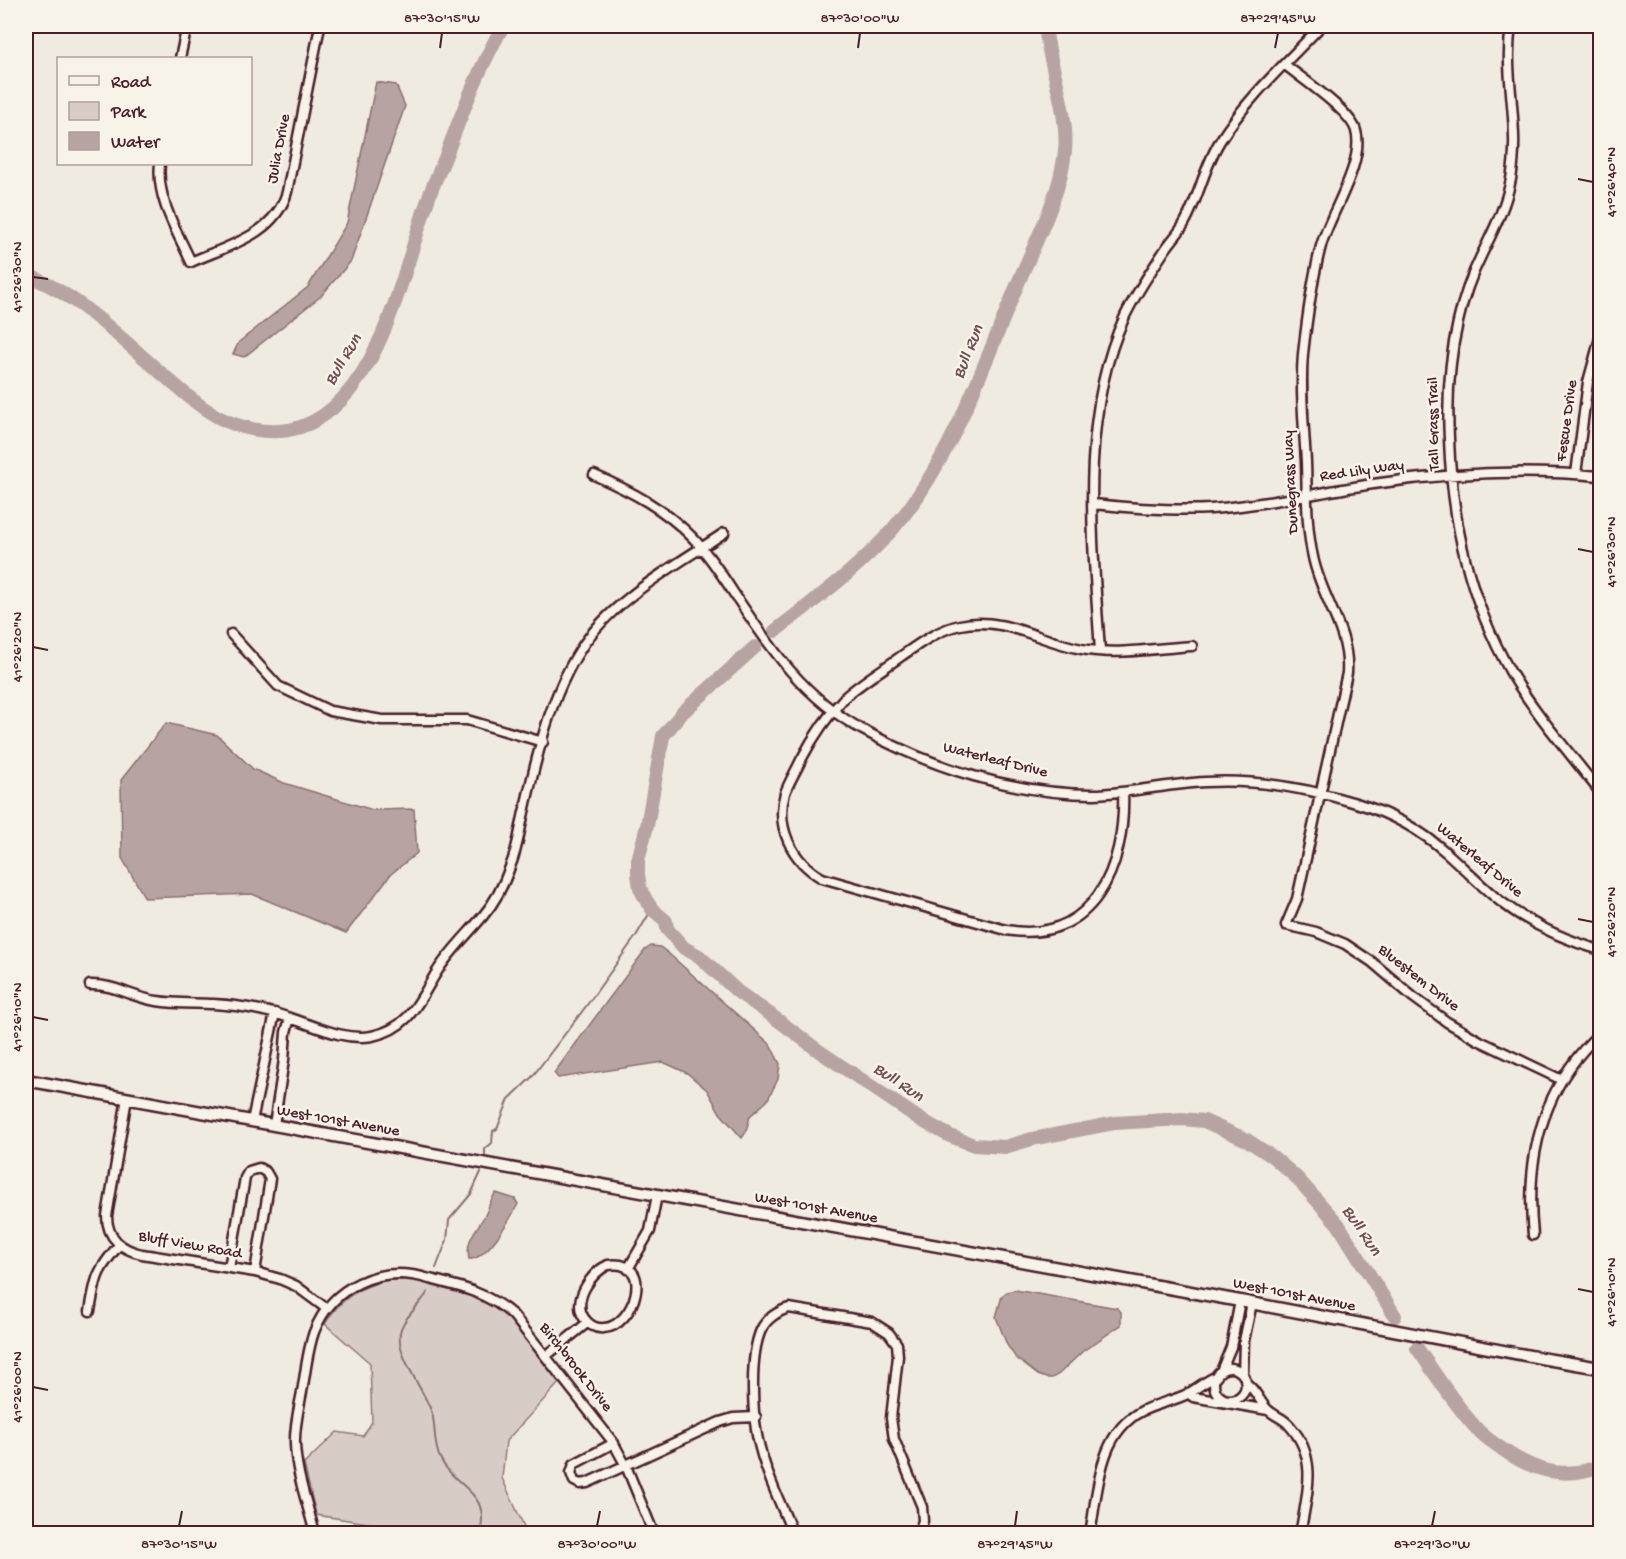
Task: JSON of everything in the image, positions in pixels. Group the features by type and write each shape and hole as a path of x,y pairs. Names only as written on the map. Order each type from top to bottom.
{"street":[{"path":"180,57 187,26"},
{"name":"Julia Drive","path":"160,165 162,196 191,262 258,232 270,222 281,209 287,192 320,26"},
{"path":"1100,651 1093,504 1096,432 1110,358 1124,318 1138,291 1183,226 1197,199 1219,143 1252,97 1321,26"},
{"name":"Tall Grass Trail","path":"1511,26 1508,69 1515,124 1513,166 1503,207 1475,269 1463,304 1454,339 1448,379 1454,514 1462,550 1480,607 1495,642 1528,698 1600,792"},
{"name":"Dunegrass Way","path":"1284,64 1347,115 1356,130 1357,146 1355,163 1333,211 1321,246 1303,353 1302,388 1312,557 1322,588 1342,631 1347,663 1344,690 1297,899 1286,925"},
{"name":"Fescue Drive","path":"1576,474 1588,382 1600,338"},
{"name":"Red Lily Way","path":"1093,504 1156,509 1209,509 1385,483 1451,476 1510,472 1600,476"},
{"name":"Waterleaf Drive","path":"594,475 661,509 702,548 789,670 833,711 895,746 976,776 1039,790 1077,793 1123,792 1190,783 1232,781 1280,785 1355,803 1402,821 1438,845 1487,890 1521,915 1561,936 1600,950"},
{"path":"90,986 107,985 132,995 157,1001 233,1006 274,1013 340,1035 363,1037 388,1031 412,1014 444,962 489,908 508,874 528,793 555,701 581,648 596,628 623,602 724,533"},
{"path":"1123,792 1120,841 1108,881 1098,896 1084,912 1066,923 1052,929 1029,933 1006,930 836,883 813,872 795,854 785,832 783,812 785,794 790,783 817,732 833,711 859,686 924,640 955,626 982,622 1002,624 1071,646 1100,651 1192,646"},
{"path":"231,634 278,686 330,711 382,720 467,720 543,742"},
{"name":"Bluestem Drive","path":"1286,925 1316,932 1345,944 1372,962 1447,1022 1480,1041 1562,1080"},
{"path":"252,1121 274,1013"},
{"path":"274,1125 286,1032 290,1018"},
{"path":"1533,1235 1530,1194 1533,1159 1545,1114 1562,1080 1600,1033"},
{"name":"West 101st Avenue","path":"26,1080 1600,1368"},
{"name":"Bluff View Road","path":"127,1098 107,1216 111,1234 119,1245 135,1253 255,1272 289,1282 327,1309"},
{"path":"229,1268 245,1178 249,1171 259,1168 266,1172 270,1179 255,1272"},
{"path":"628,1269 650,1231 657,1195"},
{"path":"90,1311 97,1274 119,1245"},
{"path":"614,1264 628,1269 636,1279 637,1291 635,1299 622,1319 608,1328 598,1328 587,1323 581,1313 580,1303 582,1295 596,1273 603,1267 614,1264"},
{"name":"Birchbrook Drive","path":"327,1309 342,1293 367,1279 394,1273 421,1276 472,1290 499,1303 519,1322 614,1443 654,1533"},
{"path":"1228,1402 1215,1389 1215,1382 1231,1347 1240,1301"},
{"path":"1228,1402 1241,1396 1245,1391 1244,1341 1252,1303"},
{"path":"315,1533 298,1467 295,1433 311,1341 327,1309"},
{"path":"793,1533 760,1450 753,1378 762,1329 772,1317 784,1309 872,1322 881,1326 897,1344 898,1356 891,1418 894,1439 922,1507 923,1521 918,1533"},
{"path":"546,1356 587,1323"},
{"path":"1090,1533 1106,1454 1117,1432 1140,1411 1188,1393 1219,1373 1233,1369 1253,1388 1268,1410 1290,1425 1307,1454 1309,1485 1300,1533"},
{"path":"1188,1393 1193,1396 1268,1410"},
{"path":"614,1443 574,1464 571,1471 572,1479 585,1484 720,1422 734,1418 756,1417"}],"green space":[{"path":"387,1280 414,1280 474,1297 497,1308 518,1328 560,1382 506,1441 502,1478 527,1533 426,1532 316,1515 304,1464 337,1432 363,1436 372,1422 370,1363 325,1324 337,1307 351,1295"}],"water":[{"path":"376,82 396,85 405,106 351,261 321,296 244,357 233,354 239,342 308,287 347,223"},
{"path":"166,723 217,735 253,769 284,783 373,810 414,809 417,853 391,874 346,933 252,894 145,898 122,858 121,780"},
{"path":"651,946 660,947 668,953 770,1044 780,1064 778,1079 767,1101 750,1116 742,1138 720,1113 707,1090 687,1073 663,1062 558,1078 554,1073 645,950"},
{"path":"496,1193 515,1199 518,1204 490,1246 476,1258 469,1259 470,1240"},
{"path":"1015,1290 1117,1308 1121,1312 1121,1325 1083,1351 1059,1374 1046,1378 1038,1375 1016,1358 1007,1345 996,1317 1002,1296"}],"waterway":[{"name":"Bull Run","path":"26,275 45,283 82,306 186,395 218,417 243,427 262,431 289,430 319,418 344,397 365,369 382,336 396,300 432,187 473,86 503,26"},
{"name":"Bull Run","path":"775,631 851,571 892,530 913,504 931,475 963,414 1045,221 1062,169 1065,151 1064,120 1045,26"},
{"name":"Bull Run","path":"755,647 683,712 663,736 647,826 638,860 638,874 640,888 646,900 652,909 666,921 667,929 684,948 699,956 738,992 819,1051 921,1120 950,1136 974,1145 1005,1147 1032,1139 1115,1123 1182,1119 1204,1121 1247,1140 1273,1157 1296,1177 1338,1224 1395,1316"},
{"path":"485,1155 485,1149 492,1143 493,1131 497,1129 509,1099 532,1077 587,1005 636,936 652,909"},
{"path":"436,1268 447,1240 449,1220 471,1194 481,1172"},
{"path":"428,1292 401,1328 402,1352 432,1413 436,1447 440,1458 454,1477 470,1491 481,1508 480,1534"},
{"name":"Bull Run","path":"1417,1348 1453,1400 1477,1429 1514,1457 1537,1468 1561,1473 1600,1466"}]}
